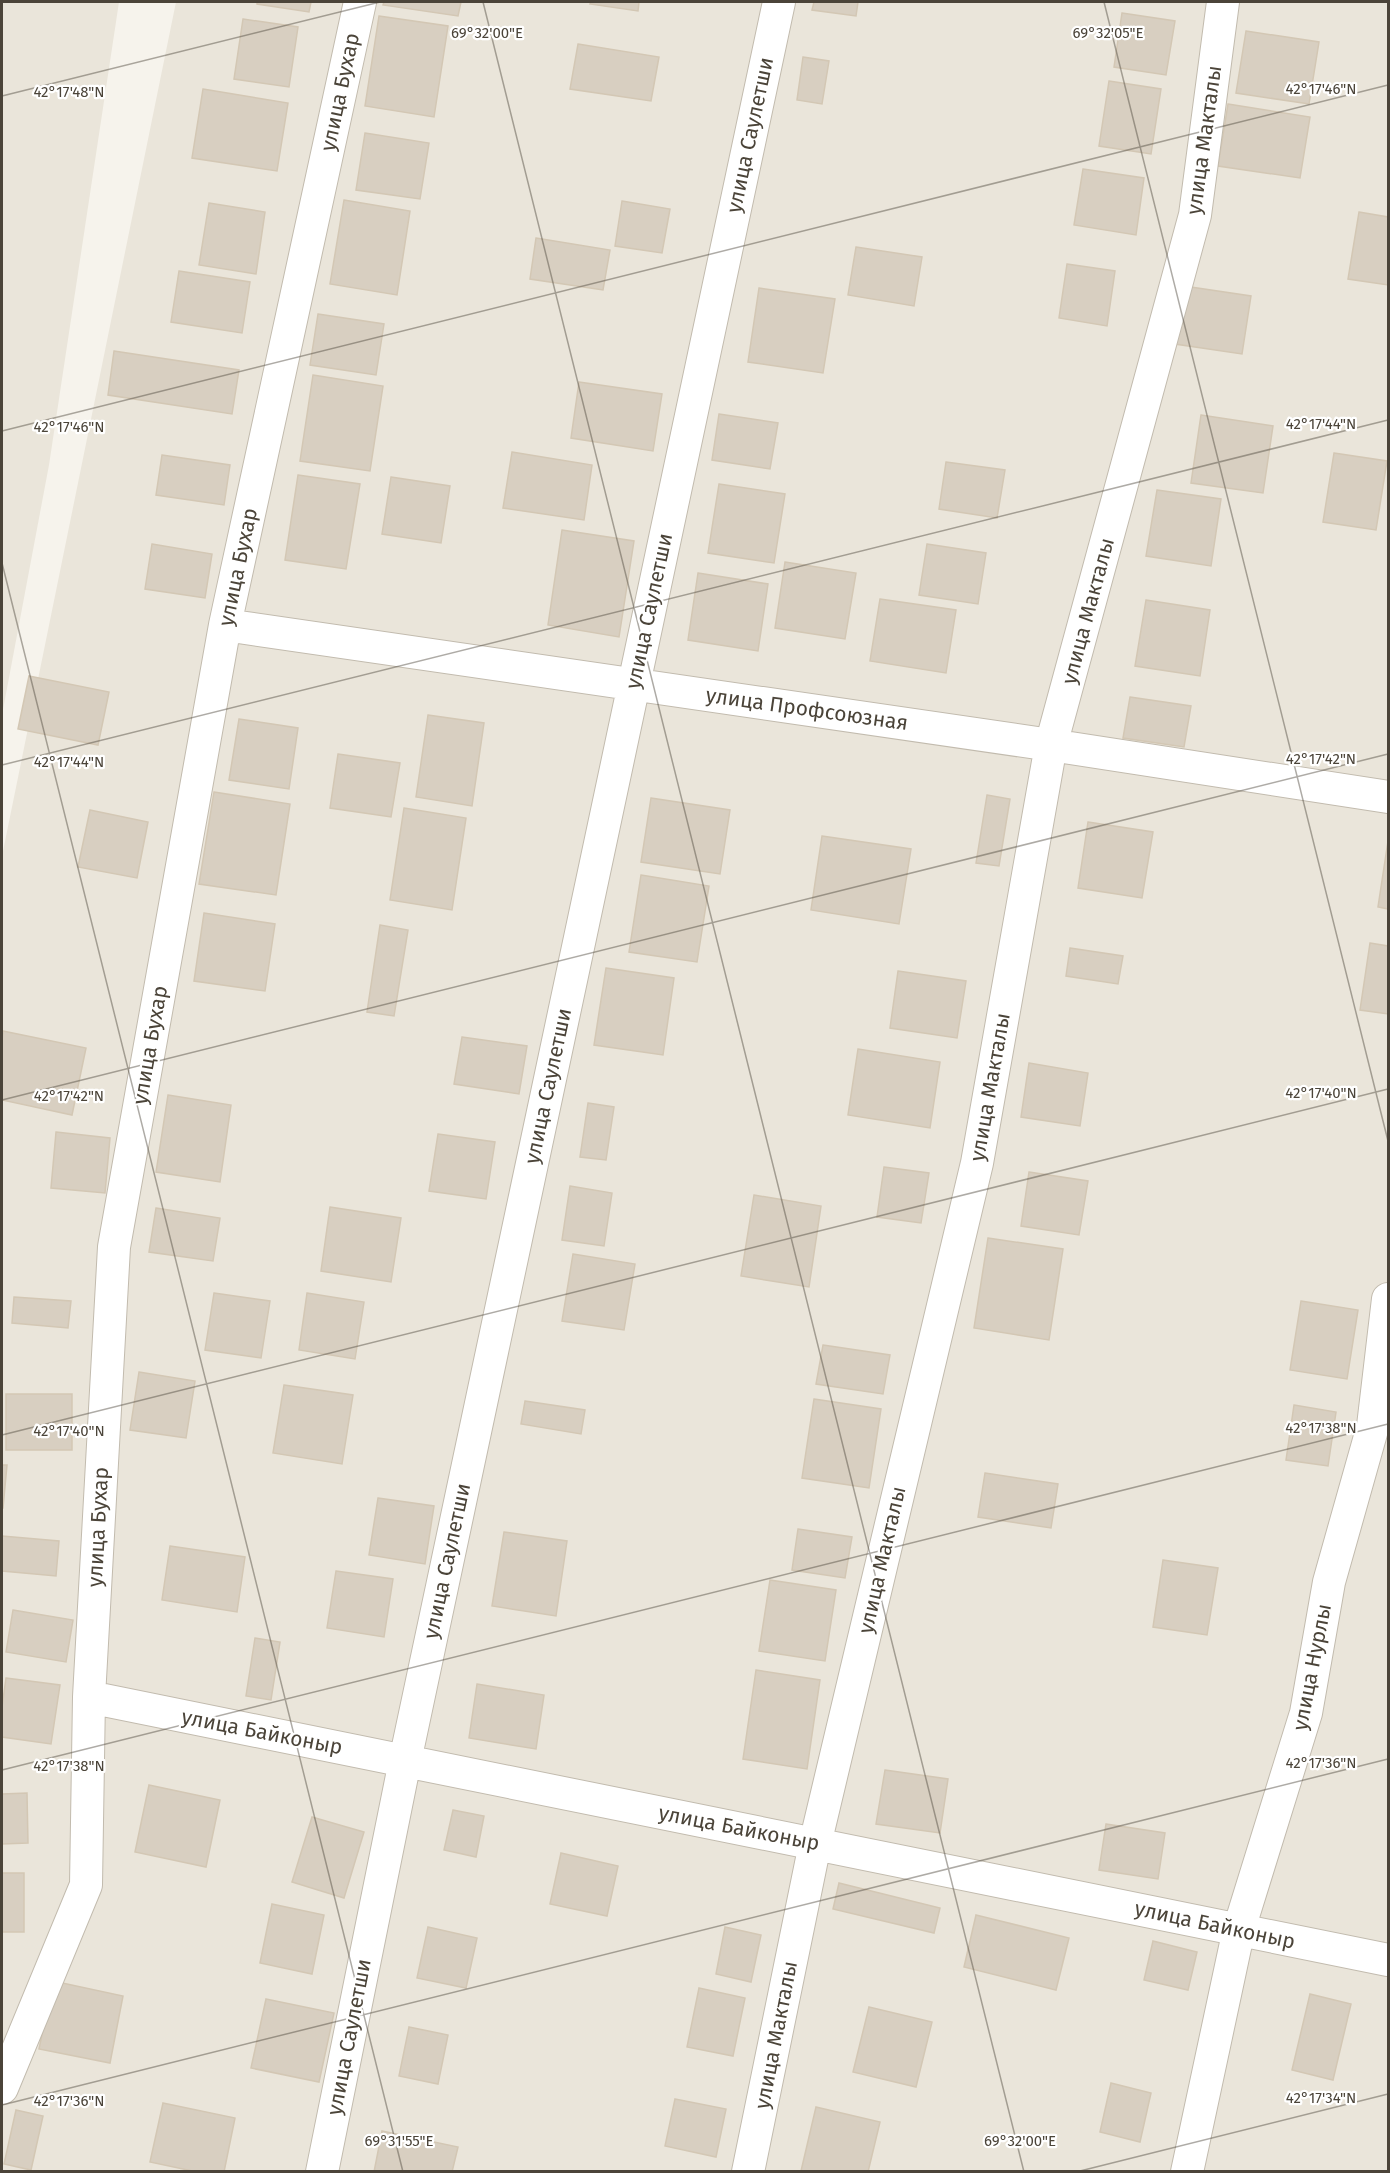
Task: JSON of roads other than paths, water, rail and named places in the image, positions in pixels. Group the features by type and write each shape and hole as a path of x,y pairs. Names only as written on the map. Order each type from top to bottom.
{"street":[{"name":"улица Бухар","path":"2,2088 86,1885 89,1697 114,1247 225,625 360,2"},
{"name":"улица Саулетши","path":"322,2172 405,1761 779,2"},
{"name":"улица Макталы","path":"748,2172 815,1844 976,1163 1051,745 1195,215 1223,2"},
{"name":"улица Профсоюзная","path":"225,625 1051,745 1389,797"},
{"name":"улица Нурлы","path":"1187,2172 1239,1929 1306,1713 1329,1582 1373,1426 1389,1299"},
{"name":"улица Байконыр","path":"89,1697 1389,1960"}]}
